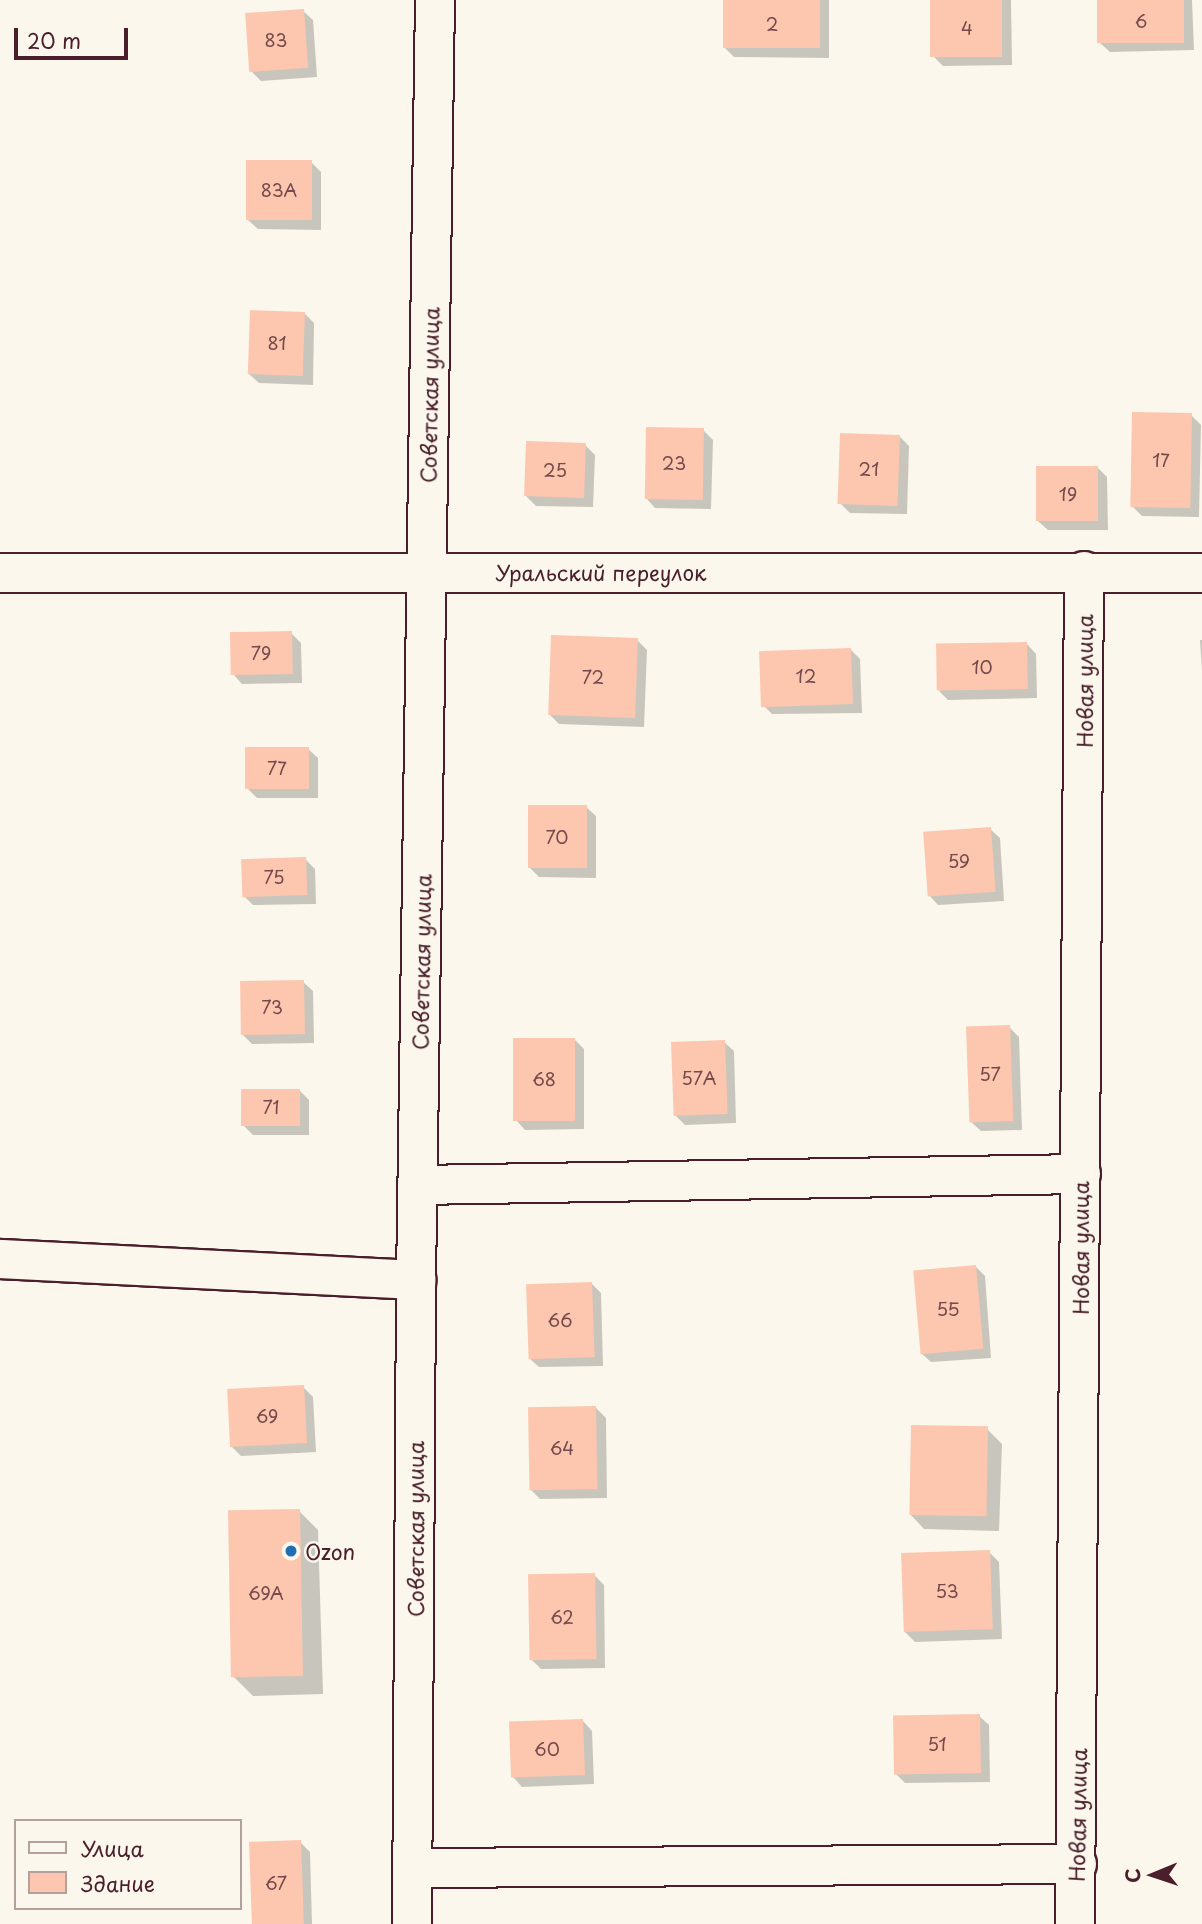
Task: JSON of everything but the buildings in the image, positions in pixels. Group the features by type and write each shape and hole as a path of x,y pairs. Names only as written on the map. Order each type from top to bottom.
{"street":[{"name":"Советская улица","path":"412,1924 416,1280 435,0"},
{"name":"Новая улица","path":"1075,1924 1084,571"},
{"name":"Уральский переулок","path":"0,573 1202,573"},
{"path":"418,1185 1081,1174"},
{"path":"0,1259 416,1280"},
{"path":"412,1868 1077,1864"}],"place":[{"name":"Ozon","path":"291,1551"}]}
